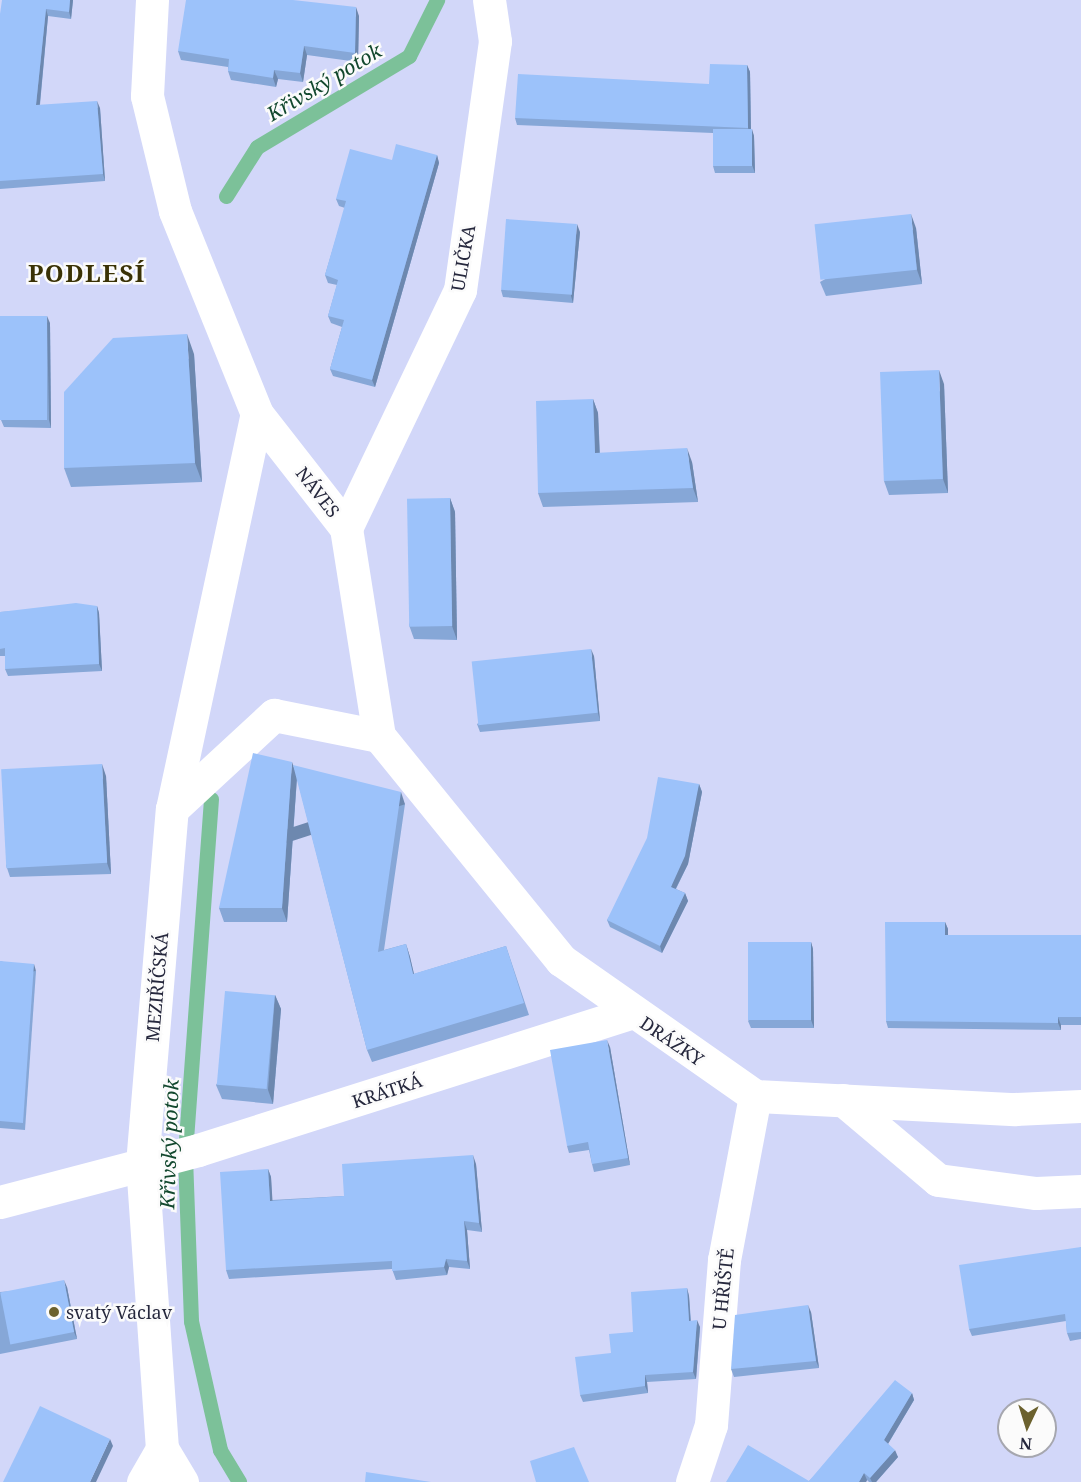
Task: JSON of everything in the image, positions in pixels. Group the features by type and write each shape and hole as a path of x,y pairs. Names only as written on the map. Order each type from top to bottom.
{"street":[{"name":"NÁVES","path":"152,0 147,96 175,211 257,414 346,528 379,736"},
{"name":"ULIČKA","path":"346,528 460,290 495,41 489,0"},
{"path":"172,809 257,414"},
{"path":"172,809 274,715 379,736"},
{"name":"DRÁŽKY","path":"379,736 561,960 631,1013 755,1095"},
{"name":"MEZIŘÍČSKÁ","path":"172,809 170,1158 162,1449 182,1482"},
{"name":"KRÁTKÁ","path":"0,1202 170,1158 631,1013"},
{"path":"755,1095 1015,1109 1081,1106"},
{"name":"U HŘIŠTĚ","path":"692,1482 711,1425 724,1260 755,1095"},
{"path":"843,1100 938,1180 1036,1193 1081,1191"},
{"path":"143,1482 162,1449"}],"building":[{"path":"2,0 70,0 69,12 46,9 36,105 97,101 103,174 0,181 0,14"},
{"path":"186,0 293,0 356,7 355,53 304,46 300,73 274,70 273,78 228,71 229,59 178,51"},
{"path":"710,64 747,65 748,128 515,118 518,74 709,84"},
{"path":"713,129 752,129 752,166 713,166"},
{"path":"396,144 437,155 372,380 330,369 344,320 328,316 338,280 325,275 346,201 336,199 350,149 392,160"},
{"path":"911,214 917,270 820,280 815,224"},
{"path":"506,219 577,224 572,295 501,290"},
{"path":"0,316 47,316 47,420 0,420"},
{"path":"187,334 195,463 64,468 64,392 113,338"},
{"path":"939,370 943,479 884,481 880,372"},
{"path":"593,399 595,453 687,448 693,488 538,493 536,401"},
{"path":"450,498 452,626 409,627 407,499"},
{"path":"76,603 97,606 99,664 5,669 5,648 0,649 0,612"},
{"path":"591,649 598,713 478,725 472,662"},
{"path":"253,753 292,762 282,908 219,908"},
{"path":"102,764 107,863 6,868 1,769"},
{"path":"293,765 401,792 378,952 406,944 413,974 506,946 524,1003 367,1050"},
{"path":"658,777 699,784 685,856 671,887 685,893 660,946 607,920 647,838"},
{"path":"885,922 945,922 945,935 1081,935 1081,1017 1058,1017 1058,1023 886,1021"},
{"path":"748,942 811,942 811,1020 748,1020"},
{"path":"0,961 34,964 23,1123 0,1121"},
{"path":"225,991 275,995 267,1089 217,1085"},
{"path":"607,1040 628,1158 592,1164 588,1142 567,1146 550,1050"},
{"path":"473,1155 479,1223 464,1221 467,1261 446,1259 444,1267 392,1271 392,1261 226,1270 220,1172 268,1169 270,1201 344,1196 342,1164"},
{"path":"1081,1247 1081,1332 1067,1333 1065,1314 969,1329 959,1265"},
{"path":"64,1280 74,1332 10,1344 0,1292"},
{"path":"687,1288 689,1321 697,1320 693,1372 645,1375 645,1386 580,1395 575,1357 611,1353 609,1334 633,1332 631,1292"},
{"path":"808,1305 816,1361 731,1369 735,1315"},
{"path":"895,1380 912,1393 884,1440 895,1450 870,1478 864,1473 859,1482 726,1482 748,1445 809,1481"},
{"path":"40,1406 110,1439 90,1482 3,1482"},
{"path":"574,1447 589,1482 536,1482 530,1461"},
{"path":"366,1472 431,1482 365,1482"}],"waterway":[{"name":"Křivský potok","path":"226,196 257,147 409,56 437,0"},
{"name":"Křivský potok","path":"211,799 185,1157 191,1321 220,1450 239,1482"}],"place":[{"name":"svatý Václav","path":"54,1312"}],"district":[{"name":"PODLESÍ","path":"87,273"}]}
